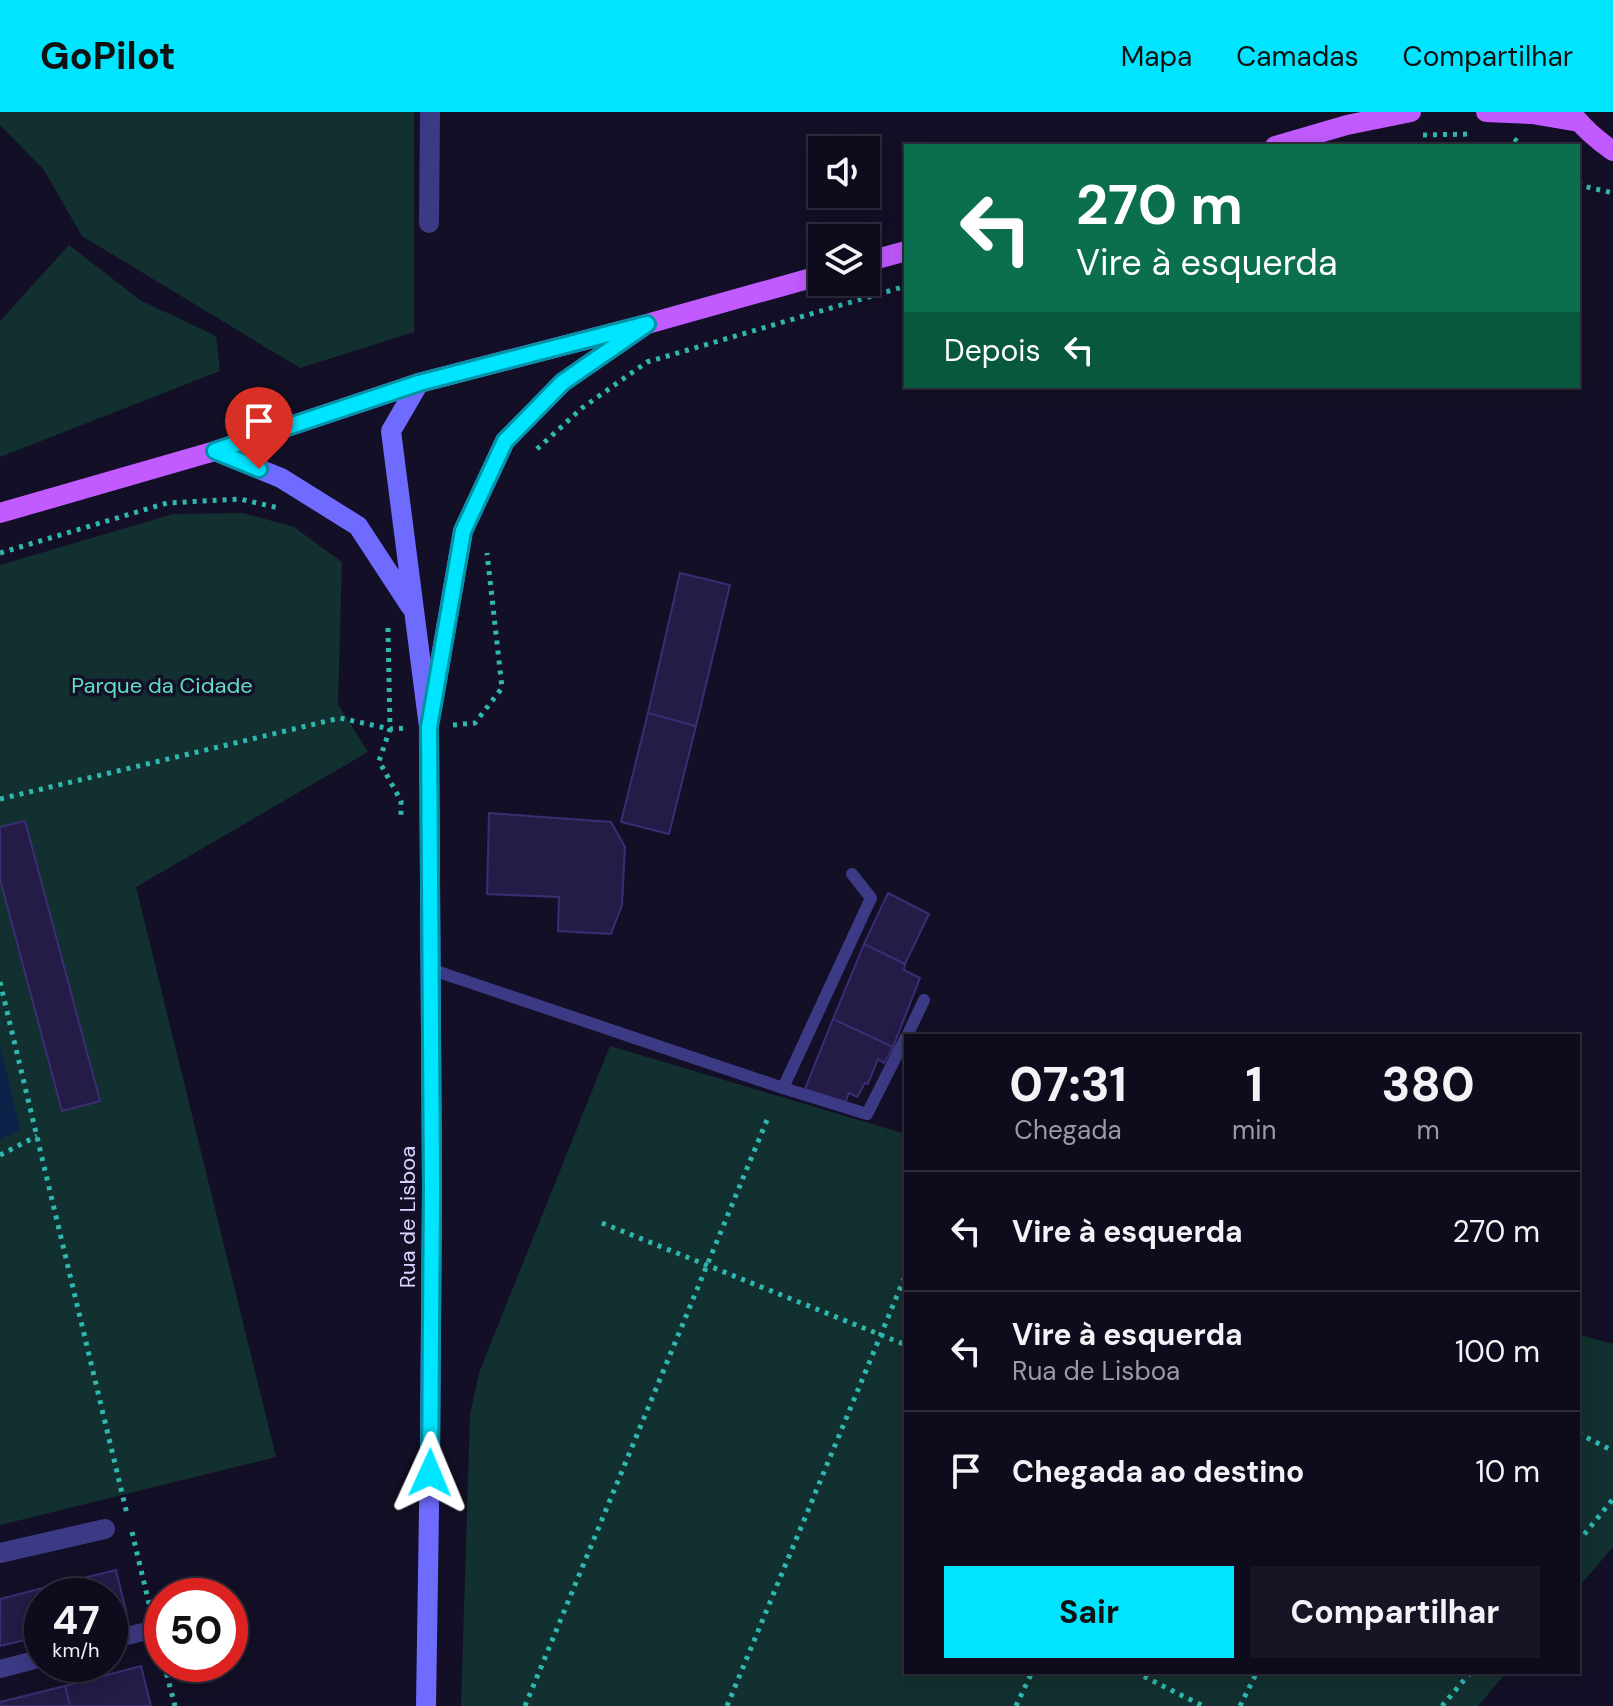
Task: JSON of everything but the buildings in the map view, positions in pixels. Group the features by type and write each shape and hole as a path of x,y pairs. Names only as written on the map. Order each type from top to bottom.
{"main road":[{"path":"1282,144 1408,112"},
{"path":"1486,112 1575,117 1613,151"},
{"path":"880,258 904,252"},
{"path":"0,513 215,451 419,383 808,279"},
{"name":"Rua de Lisboa","path":"429,727 463,531 505,441 563,382 647,324"},
{"name":"Rua de Lisboa","path":"419,383 391,431 429,727 431,1428 426,1706"},
{"name":"Rua de Lisboa","path":"215,451 281,478 358,526 414,611"}],"street":[{"path":"429,223 430,112"},
{"path":"0,1553 105,1529"},
{"path":"0,1669 24,1663"}],"lane":[{"path":"783,1088 871,898 852,874"},
{"path":"430,969 867,1114 904,1040"},
{"path":"907,1034 924,1000"}],"path":[{"path":"1418,135 1477,134"},
{"path":"1506,134 1522,144"},
{"path":"1580,184 1613,193"},
{"path":"537,449 582,408 647,362 904,287"},
{"path":"0,553 167,503 240,499 282,508"},
{"path":"0,799 340,718 390,729 475,723 502,688 486,545"},
{"path":"388,619 390,729"},
{"path":"0,982 144,1583"},
{"path":"525,1706 767,1120"},
{"path":"0,1155 37,1136"},
{"path":"602,1223 904,1344"},
{"path":"727,1706 904,1279"},
{"path":"1580,1434 1613,1451"},
{"path":"1580,1540 1613,1499"},
{"path":"1016,1706 1031,1674"},
{"path":"1139,1674 1203,1706"},
{"path":"1240,1706 1256,1674"},
{"path":"1442,1706 1469,1674"},
{"path":"169,1682 175,1706"}],"green space":[{"path":"0,112 414,112 414,332 300,368 82,236 44,170 0,125"},
{"path":"69,245 140,300 216,336 220,371 0,457 0,321"},
{"name":"Parque da Cidade","path":"243,513 294,527 342,562 338,704 368,752 136,887 276,1457 0,1525 0,565 173,514"},
{"path":"610,1046 904,1133 904,1674 1505,1674 1478,1706 461,1706 470,1415 479,1373"},
{"path":"1580,1335 1613,1344 1613,1547 1580,1586"}],"water":[{"path":"0,1044 20,1130 0,1140"}],"route":[{"path":"259,469 215,451 419,383 647,324 563,382 505,441 463,531 429,727 430,1473"}]}
